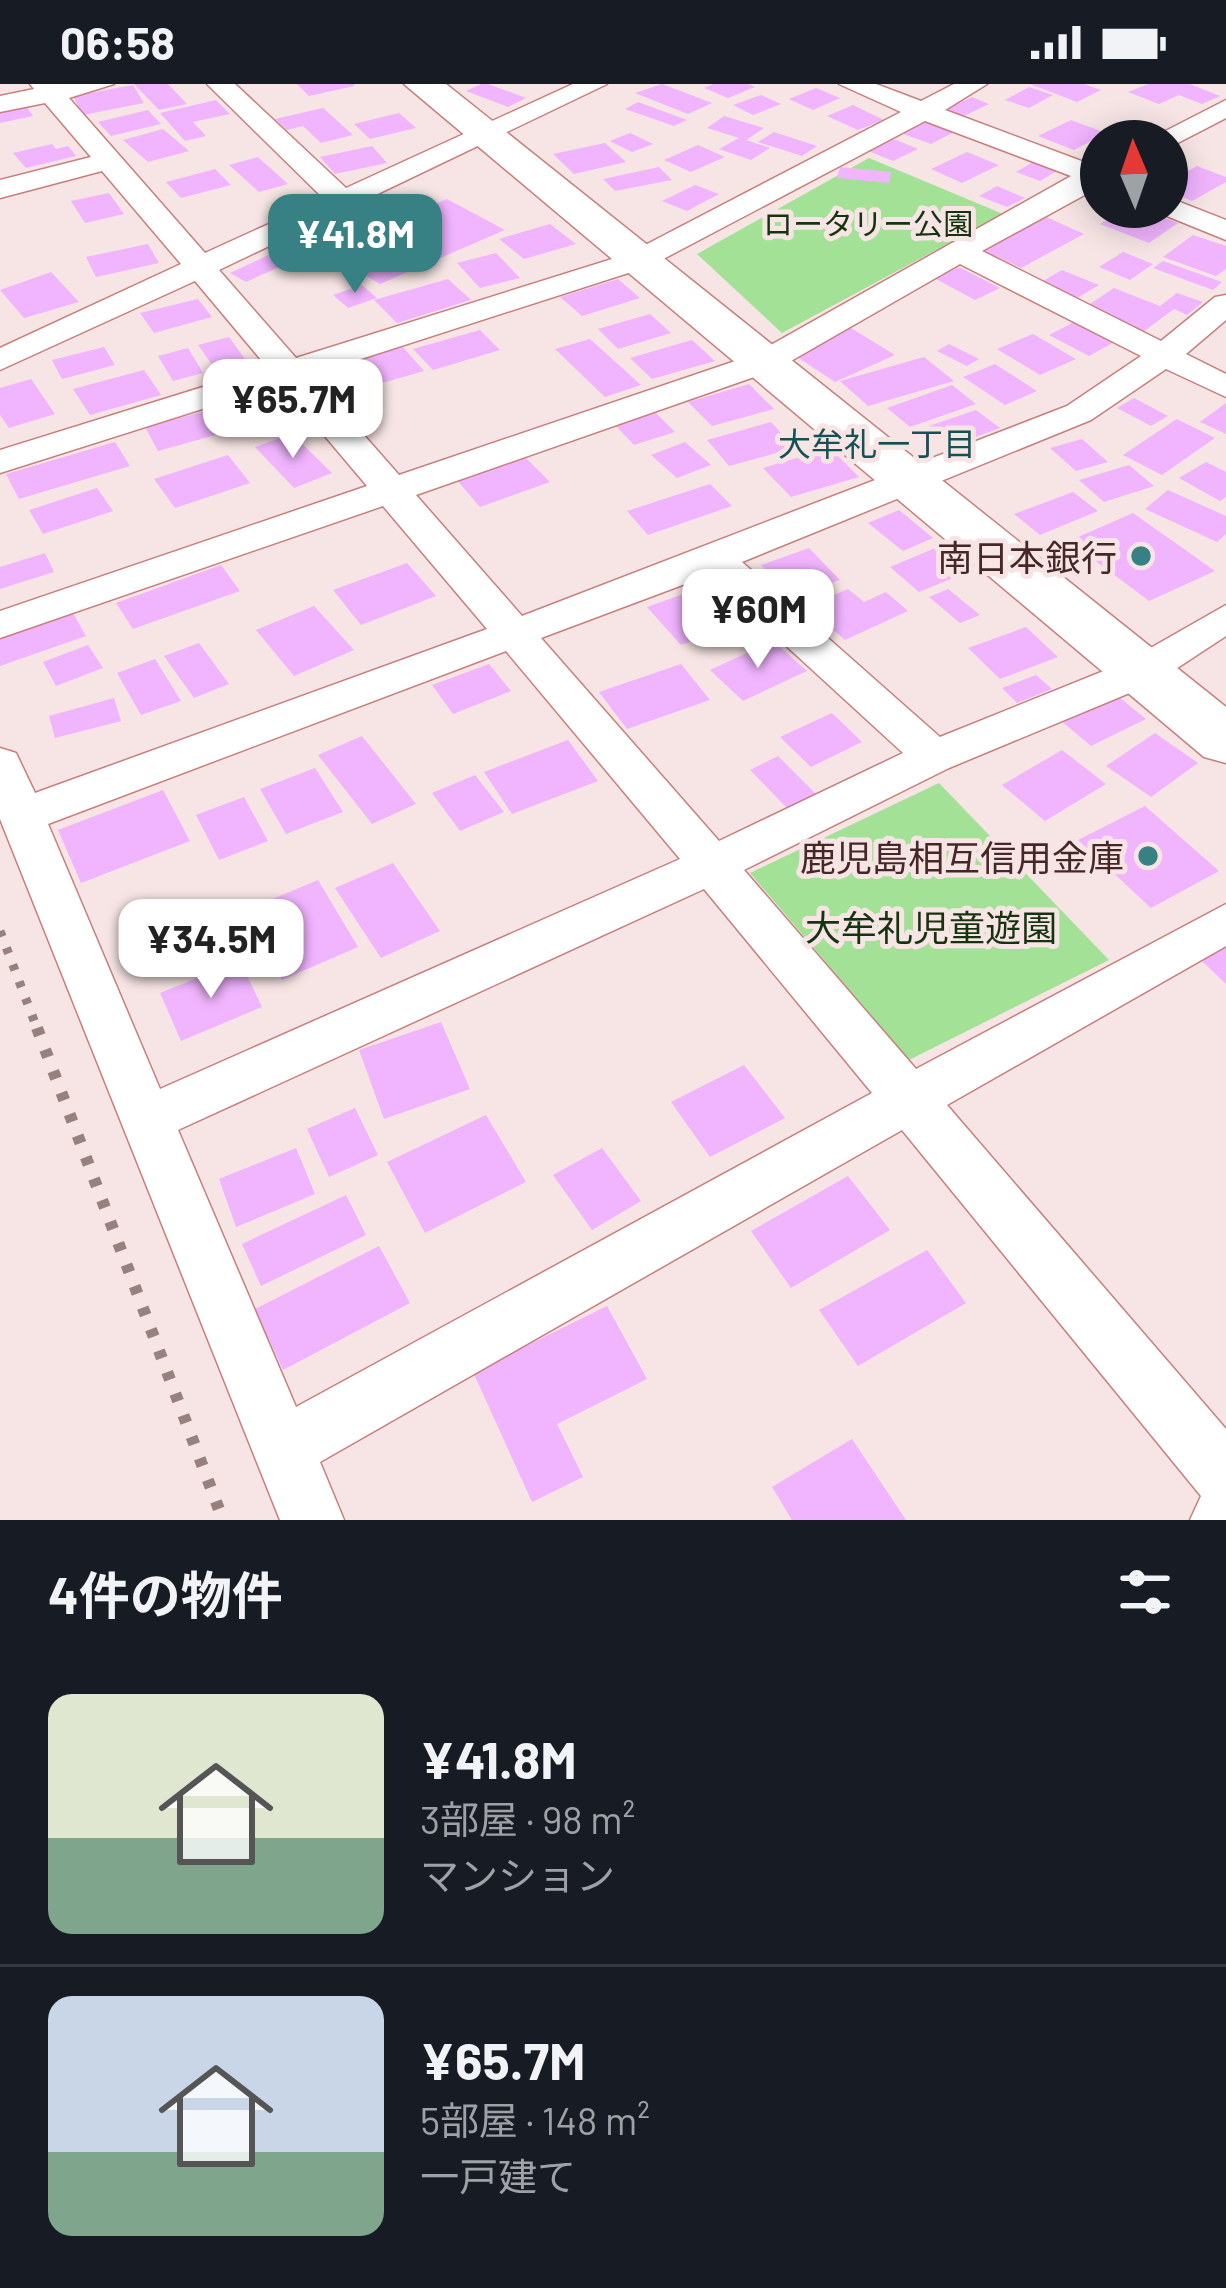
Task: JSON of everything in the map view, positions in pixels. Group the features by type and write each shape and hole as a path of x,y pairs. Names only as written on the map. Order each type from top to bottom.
{"street":[{"path":"0,104 46,89 100,84"},
{"path":"220,84 342,200"},
{"path":"423,84 1226,741"},
{"path":"0,360 594,84"},
{"path":"852,84 1080,168"},
{"path":"0,462 639,260 974,84"},
{"path":"46,89 712,865 1226,1478"},
{"path":"1188,127 1226,108"},
{"path":"0,189 109,160"},
{"path":"0,625 765,362 1080,185"},
{"path":"1188,215 1226,231"},
{"path":"959,251 1226,387"},
{"path":"24,815 716,559 1079,413 1162,357 1226,304"},
{"path":"716,559 934,758"},
{"path":"151,1118 712,865 934,758 1141,672 1226,618"},
{"path":"0,764 151,1118 313,1520"},
{"path":"282,1449 1226,922"}],"green space":[{"name":"ロータリー公園","path":"869,158 1003,214 782,333 697,254"},
{"name":"大牟礼児童遊園","path":"939,783 1109,960 909,1060 750,873"}],"building":[{"path":"134,84 168,84 187,104 159,110"},
{"path":"297,84 354,84 354,86 309,96"},
{"path":"481,84 526,98 508,107 466,91"},
{"path":"662,84 712,103 688,114 635,93"},
{"path":"713,84 755,87 728,98 704,88"},
{"path":"1030,84 1084,84 1101,90 1077,102"},
{"path":"1148,84 1190,84 1220,96 1202,104 1179,95 1159,104 1128,92"},
{"path":"133,85 144,103 83,115 73,96"},
{"path":"1029,87 1053,95 1029,108 1005,100"},
{"path":"816,88 840,98 813,110 789,99"},
{"path":"761,95 781,104 753,115 733,105"},
{"path":"972,97 989,104 964,116 946,109"},
{"path":"216,100 230,114 193,122 206,136 185,141 160,113"},
{"path":"638,102 687,120 674,126 625,109"},
{"path":"853,105 884,120 858,130 827,116"},
{"path":"26,106 33,116 0,123 0,112"},
{"path":"323,108 353,135 321,143 303,126 287,130 275,119"},
{"path":"148,110 161,124 111,136 98,122"},
{"path":"399,113 416,128 370,139 354,124"},
{"path":"724,116 764,128 746,140 770,148 751,160 719,149 739,138 707,128"},
{"path":"1071,120 1080,123 1080,147 1074,150 1038,136"},
{"path":"928,121 956,131 931,144 903,134"},
{"path":"163,129 189,151 148,162 123,140"},
{"path":"774,132 817,146 802,156 758,142"},
{"path":"630,133 653,144 632,152 610,141"},
{"path":"894,139 918,149 893,161 868,151"},
{"path":"605,143 626,162 574,174 553,154"},
{"path":"52,144 56,149 68,146 76,156 26,168 13,153"},
{"path":"698,145 725,157 691,172 664,160"},
{"path":"372,146 387,163 335,174 320,157"},
{"path":"967,152 999,165 962,183 931,169"},
{"path":"258,157 288,184 259,192 229,165"},
{"path":"1033,162 1057,171 1040,181 1016,172"},
{"path":"1197,166 1226,177 1226,182 1192,201 1188,199 1188,171"},
{"path":"659,167 672,180 615,191 603,179"},
{"path":"840,167 891,172 889,183 837,178"},
{"path":"215,169 231,185 181,198 166,182"},
{"path":"695,185 719,194 687,211 662,201"},
{"path":"997,186 1025,198 1007,207 979,196"},
{"path":"109,193 124,214 85,223 71,201"},
{"path":"447,199 505,230 380,284 351,267 392,249 364,233"},
{"path":"1044,216 1084,234 1021,268 980,249"},
{"path":"550,224 576,244 524,259 499,239"},
{"path":"1110,228 1171,228 1149,243"},
{"path":"1193,235 1226,246 1226,269 1216,276 1163,257"},
{"path":"148,244 159,263 96,277 86,257"},
{"path":"1123,252 1153,264 1130,280 1099,267"},
{"path":"273,253 290,262 246,282 230,273"},
{"path":"496,253 520,278 480,288 457,263"},
{"path":"1163,261 1222,282 1213,290 1153,268"},
{"path":"959,267 1000,288 975,300 934,278"},
{"path":"1062,270 1099,285 1072,301 1036,285"},
{"path":"51,272 79,302 24,318 0,290"},
{"path":"448,279 471,300 397,323 374,300"},
{"path":"618,279 640,298 582,316 560,297"},
{"path":"362,285 377,298 348,308 333,295"},
{"path":"1114,288 1160,306 1177,293 1203,302 1187,315 1174,309 1143,332 1084,308"},
{"path":"198,299 212,317 154,333 140,313"},
{"path":"650,314 671,333 618,349 598,329"},
{"path":"1078,320 1118,340 1089,356 1049,335"},
{"path":"851,328 895,355 835,382 791,353"},
{"path":"480,330 500,350 433,370 413,349"},
{"path":"1033,334 1076,359 1040,375 997,349"},
{"path":"229,337 247,362 216,370 198,345"},
{"path":"590,339 641,385 605,397 555,349"},
{"path":"692,340 715,361 652,379 630,358"},
{"path":"949,344 979,359 967,366 937,351"},
{"path":"402,346 424,371 382,383 360,358"},
{"path":"104,347 115,365 62,379 52,360"},
{"path":"188,348 203,373 173,381 158,356"},
{"path":"924,357 954,381 868,406 840,381"},
{"path":"995,364 1037,391 1005,405 963,377"},
{"path":"144,370 161,395 90,415 73,389"},
{"path":"31,379 55,414 9,428 0,415 0,388"},
{"path":"749,384 774,409 712,426 688,402"},
{"path":"952,385 976,404 910,427 887,408"},
{"path":"271,391 286,416 237,429 223,404"},
{"path":"1134,398 1168,416 1151,426 1117,408"},
{"path":"1226,403 1226,434 1200,422"},
{"path":"209,410 223,433 158,451 145,427"},
{"path":"976,410 1000,428 953,445 929,426"},
{"path":"656,413 675,432 634,445 615,425"},
{"path":"1177,419 1215,438 1162,475 1123,455"},
{"path":"771,422 795,448 729,466 707,440"},
{"path":"292,434 332,473 294,488 255,447"},
{"path":"1082,439 1108,462 1076,471 1050,448"},
{"path":"115,442 130,466 19,499 6,474"},
{"path":"685,442 711,465 677,478 651,455"},
{"path":"830,448 859,477 791,497 763,468"},
{"path":"228,455 250,483 175,508 154,479"},
{"path":"525,457 550,482 480,507 456,479"},
{"path":"1206,462 1226,472 1226,497 1220,501 1179,478"},
{"path":"1129,465 1154,486 1104,502 1079,480"},
{"path":"710,484 732,506 648,535 627,511"},
{"path":"97,488 113,511 43,534 29,510"},
{"path":"1168,490 1226,516 1226,534 1217,542 1145,509"},
{"path":"1073,492 1098,511 1040,535 1014,514"},
{"path":"899,510 933,538 903,551 868,523"},
{"name":"南日本銀行","path":"1133,513 1215,571 1149,601 1069,541"},
{"path":"940,546 970,571 919,592 890,567"},
{"path":"809,548 840,580 790,596 761,565"},
{"path":"45,553 54,572 0,589 0,567"},
{"path":"407,563 436,596 361,625 333,590"},
{"path":"221,565 240,591 133,629 116,603"},
{"path":"714,583 749,620 681,645 647,607"},
{"path":"848,589 864,602 886,592 908,611 845,640 806,607"},
{"path":"948,589 980,615 960,623 929,597"},
{"path":"314,606 354,650 294,676 256,630"},
{"path":"73,613 86,636 0,666 0,639"},
{"path":"1026,627 1058,657 1000,679 968,648"},
{"path":"773,641 807,671 743,701 710,670"},
{"path":"199,643 229,684 194,698 164,656"},
{"path":"88,645 103,668 56,686 43,662"},
{"path":"155,659 181,701 141,715 117,673"},
{"path":"489,664 511,691 453,714 432,685"},
{"path":"681,664 710,700 627,729 599,692"},
{"path":"1036,675 1052,689 1017,703 1002,688"},
{"path":"1115,694 1146,719 1091,746 1060,720"},
{"path":"114,698 121,721 55,738 49,716"},
{"path":"832,713 862,742 811,767 780,737"},
{"path":"1155,733 1198,763 1151,797 1106,766"},
{"path":"362,736 416,804 372,824 318,755"},
{"path":"568,740 598,781 512,814 484,772"},
{"path":"1062,750 1106,784 1045,821 1002,785"},
{"path":"778,756 817,795 788,809 750,770"},
{"path":"315,768 343,812 286,834 260,789"},
{"path":"475,775 504,812 460,831 432,793"},
{"path":"163,790 190,841 81,883 58,830"},
{"path":"244,797 268,841 219,860 196,815"},
{"name":"鹿児島相互信用金庫","path":"1145,806 1219,871 1151,908 1078,840"},
{"path":"393,863 440,931 381,958 335,888"},
{"path":"318,880 358,947 282,980 244,911"},
{"path":"218,922 229,948 169,968 160,942"},
{"path":"1226,946 1226,984 1201,960"},
{"path":"240,961 262,1007 181,1041 160,993"},
{"path":"441,1022 470,1089 384,1119 359,1050"},
{"path":"744,1065 785,1118 710,1157 671,1102"},
{"path":"355,1108 378,1155 329,1177 307,1129"},
{"path":"486,1115 526,1182 425,1233 387,1162"},
{"path":"296,1148 315,1194 236,1227 219,1179"},
{"path":"602,1148 641,1201 592,1230 553,1175"},
{"path":"848,1176 890,1230 791,1288 751,1231"},
{"path":"346,1195 366,1235 261,1286 242,1244"},
{"path":"379,1246 410,1303 283,1370 255,1309"},
{"path":"927,1250 966,1303 858,1366 819,1310"},
{"path":"607,1306 647,1379 557,1424 583,1477 532,1502 473,1372"},
{"path":"852,1439 906,1520 792,1520 772,1487"}],"railway":[{"path":"0,931 38,1031"},
{"path":"37,1028 223,1520"}],"place":[{"name":"南日本銀行","path":"1141,556"},
{"name":"鹿児島相互信用金庫","path":"1148,856"}],"district":[{"name":"大牟礼一丁目","path":"877,443"}]}
